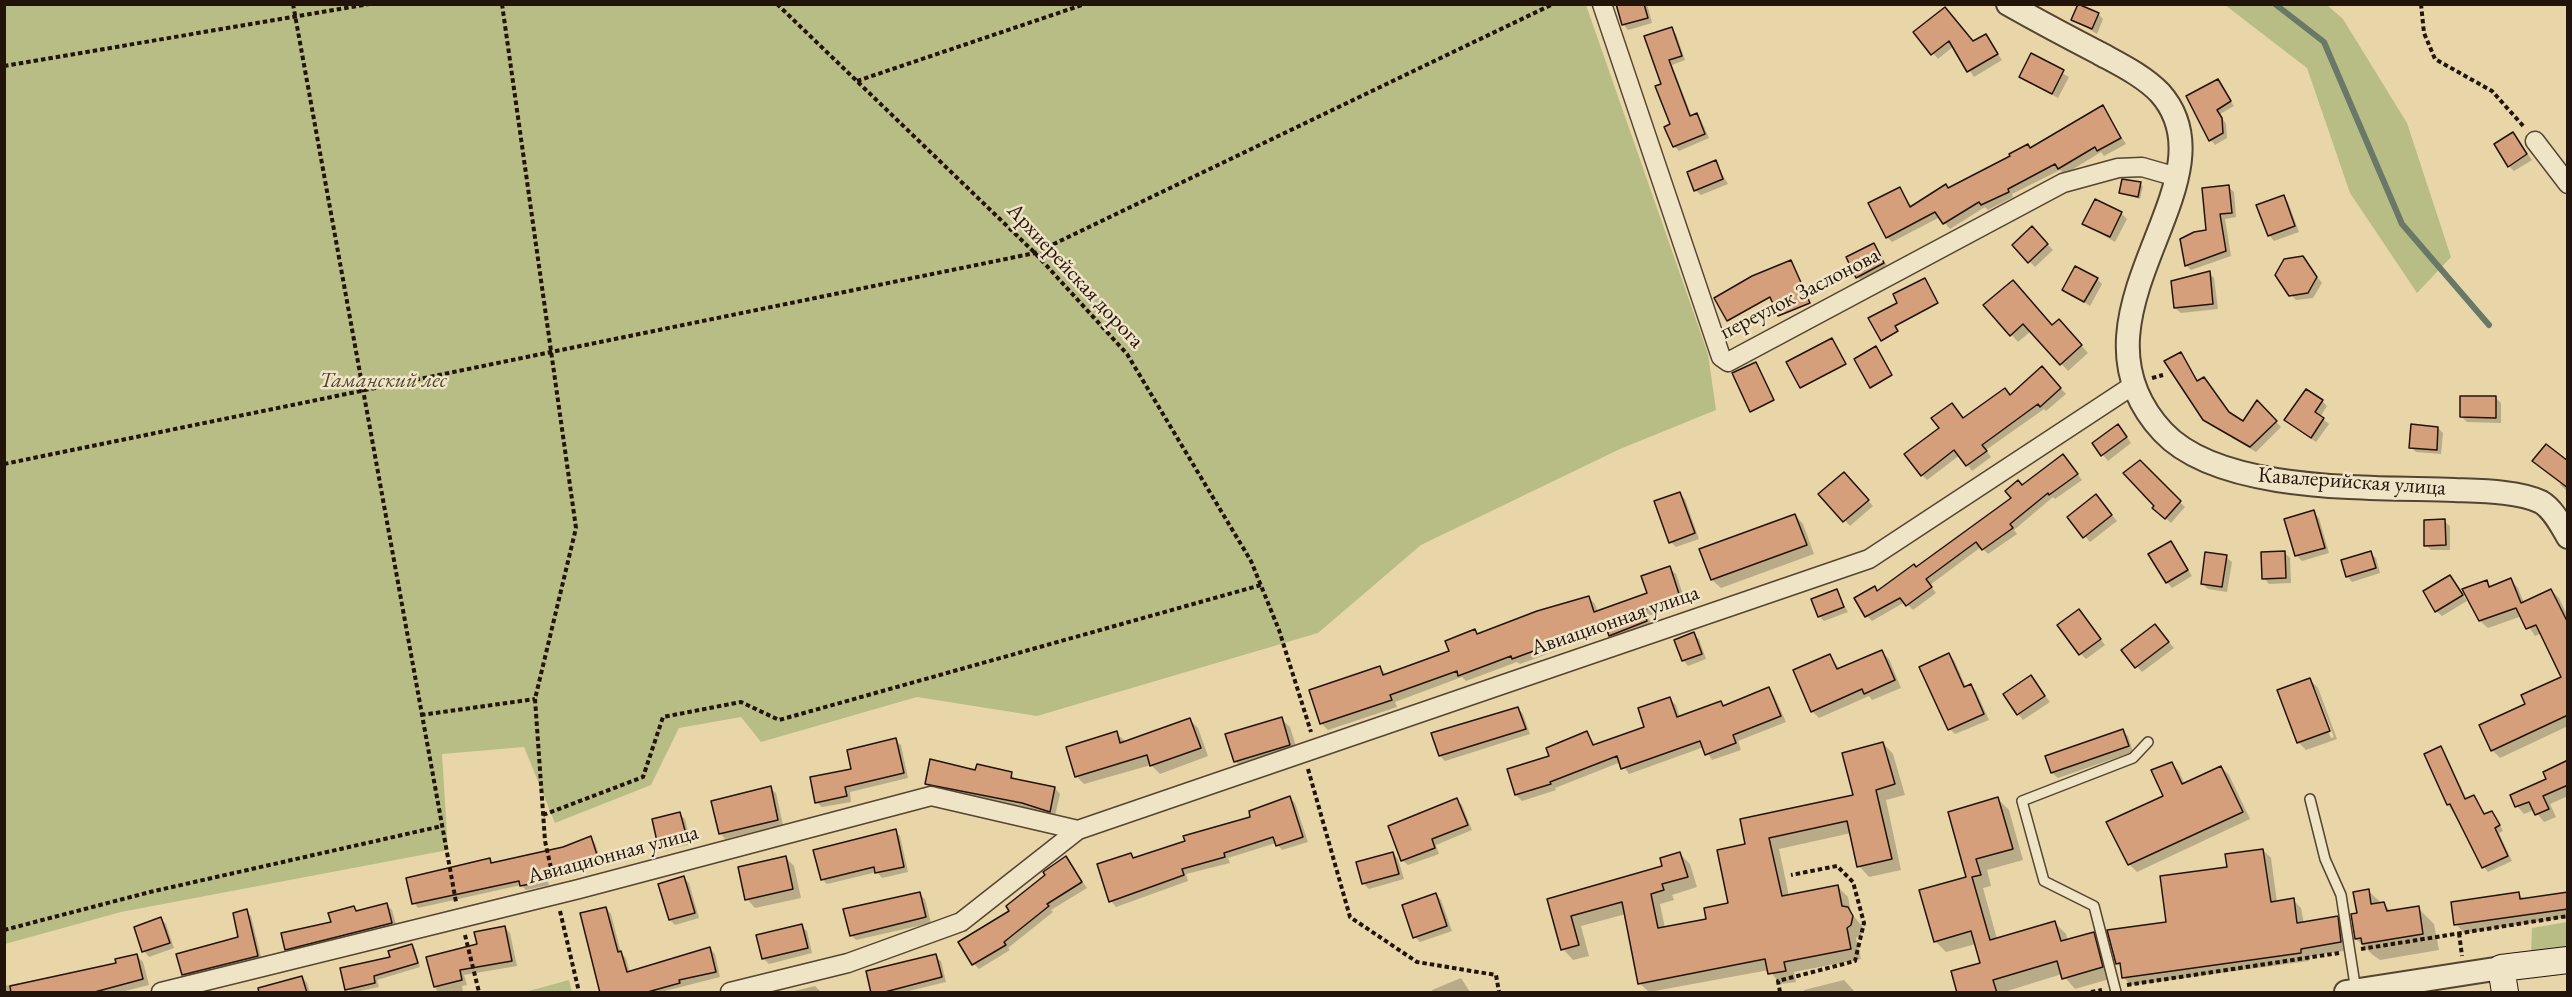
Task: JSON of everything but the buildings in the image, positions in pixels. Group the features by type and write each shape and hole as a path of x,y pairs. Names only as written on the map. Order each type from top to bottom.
{"main road":[{"path":"2503,980 2568,960"}],"street":[{"name":"переулок Заслонова","path":"1602,4 1721,357 1728,362 2063,183 2118,168 2142,167 2177,177"},
{"name":"Кавалерийская улица","path":"2008,4 2108,58 2158,91 2173,110 2180,130 2177,177 2132,311 2127,339 2127,363 2132,386 2145,411 2164,434 2187,451 2216,465 2250,475 2292,481 2490,491 2542,502 2558,519 2568,537"},
{"path":"2535,141 2568,184"},
{"name":"Авиационная улица","path":"730,993 848,963 961,922 1078,830 1869,560 2132,386"},
{"name":"Авиационная улица","path":"161,993 556,895 931,796 1078,830"},
{"path":"2351,992 2503,980"}],"lane":[{"path":"2116,989 2094,906 2044,881 2022,801 2133,758 2148,742"},
{"path":"2310,799 2325,859 2341,896 2350,951 2351,992"}],"path":[{"path":"293,4 421,715 460,918 479,993"},
{"path":"4,66 369,4"},
{"path":"502,4 576,528 535,699 545,841 579,993"},
{"name":"Архиерейская дорога","path":"777,4 1035,253 1127,354 1251,561 1261,585 1299,693 1310,751 1350,917 1417,962 1496,975 1499,993"},
{"path":"857,81 1085,4"},
{"path":"4,464 1035,253 1553,4"},
{"path":"2421,4 2424,33 2435,59 2492,91 2535,141"},
{"path":"543,815 643,777 663,717 741,702 779,720 1261,585"},
{"path":"421,715 535,699"},
{"path":"4,930 150,892 442,826"},
{"path":"1780,993 1778,981 1855,961 1864,923 1853,882 1836,866 1791,875"},
{"path":"2091,993 2568,916"}],"green space":[{"name":"Таманский лес","path":"5,4 1586,5 1708,354 1716,410 1620,449 1421,545 1318,633 1037,716 917,697 761,742 741,717 679,728 651,785 555,823 524,747 442,754 448,850 121,912 5,944"},
{"path":"2225,5 2327,5 2343,19 2407,123 2451,257 2417,293 2350,193 2307,68"},
{"path":"2567,922 2567,947 2531,953 2532,928"},
{"path":"569,980 572,992 525,992"}],"waterway":[{"path":"2275,4 2324,42 2402,224 2489,325"}]}
